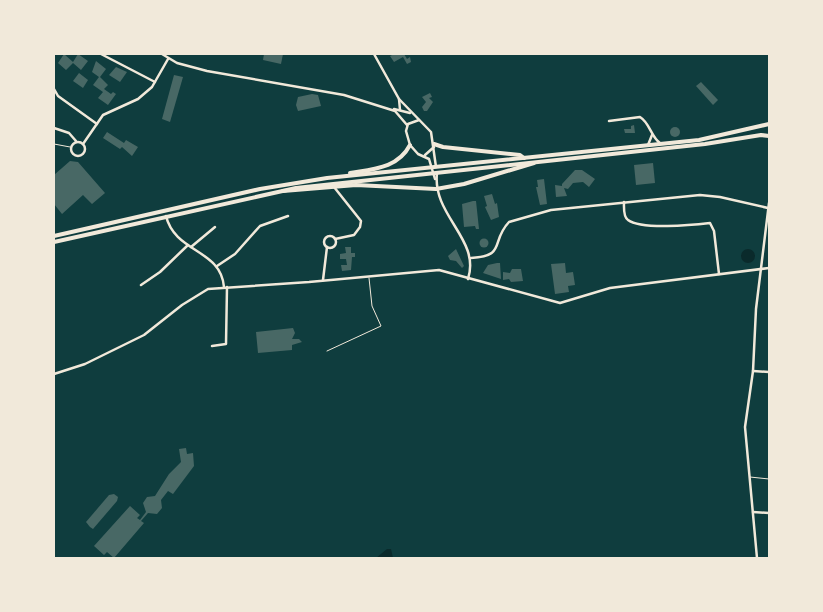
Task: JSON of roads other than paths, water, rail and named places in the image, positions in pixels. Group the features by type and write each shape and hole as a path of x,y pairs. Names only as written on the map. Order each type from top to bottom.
{"main road":[{"path":"327,178 719,137 769,124"},
{"path":"54,242 281,190 376,178 704,144 761,135 769,136"},
{"path":"54,236 260,189 390,165 403,157 410,145"},
{"path":"434,146 520,155 524,158"},
{"path":"281,190 287,192 356,185 436,189 528,167 536,162"}],"street":[{"path":"101,54 155,82"},
{"path":"162,54 168,59 184,66 230,76 337,93 412,114"},
{"path":"374,54 399,99 430,132 434,146 437,175 435,179"},
{"path":"83,144 107,112 145,94 155,82 168,59"},
{"path":"54,89 58,96 97,124"},
{"path":"399,99 400,115"},
{"path":"390,109 400,115 407,125 406,134 410,145 416,152 429,159 436,189 446,214 471,258 472,269 468,279"},
{"path":"608,121 640,117 644,119 656,140 661,144"},
{"path":"407,125 414,121 422,122"},
{"path":"54,128 69,133 76,141 83,144 85,150 80,156 72,153 70,147 76,141"},
{"path":"648,145 652,140 653,134"},
{"path":"424,155 430,153 434,146"},
{"path":"323,281 327,247 324,240 331,236 335,239 354,235 360,226 360,221 352,208 334,187"},
{"path":"471,258 486,257 493,254 505,227 515,220 551,210 700,194 720,196 769,208"},
{"path":"624,202 625,216 630,221 670,226 710,223 714,231 719,274"},
{"path":"757,558 745,427 753,371 756,309 769,203"},
{"path":"166,216 176,237 217,266 224,280 226,287 226,344 212,346"},
{"path":"217,266 235,254 260,226 288,216"},
{"path":"141,285 215,228"},
{"path":"327,247 330,248 337,245 335,239"},
{"path":"54,374 85,364 150,330 198,294 208,289 255,287 439,270 556,303 610,288 769,268"},
{"path":"753,371 769,372"},
{"path":"753,512 769,513"}],"lane":[{"path":"54,144 70,147"},
{"path":"327,350 381,326 372,306 368,276"},
{"path":"749,477 769,479"}],"water":[{"path":"745,249 751,249 755,256 751,263 745,263 741,259 741,253"},
{"path":"387,549 391,549 393,558 376,558"}]}
